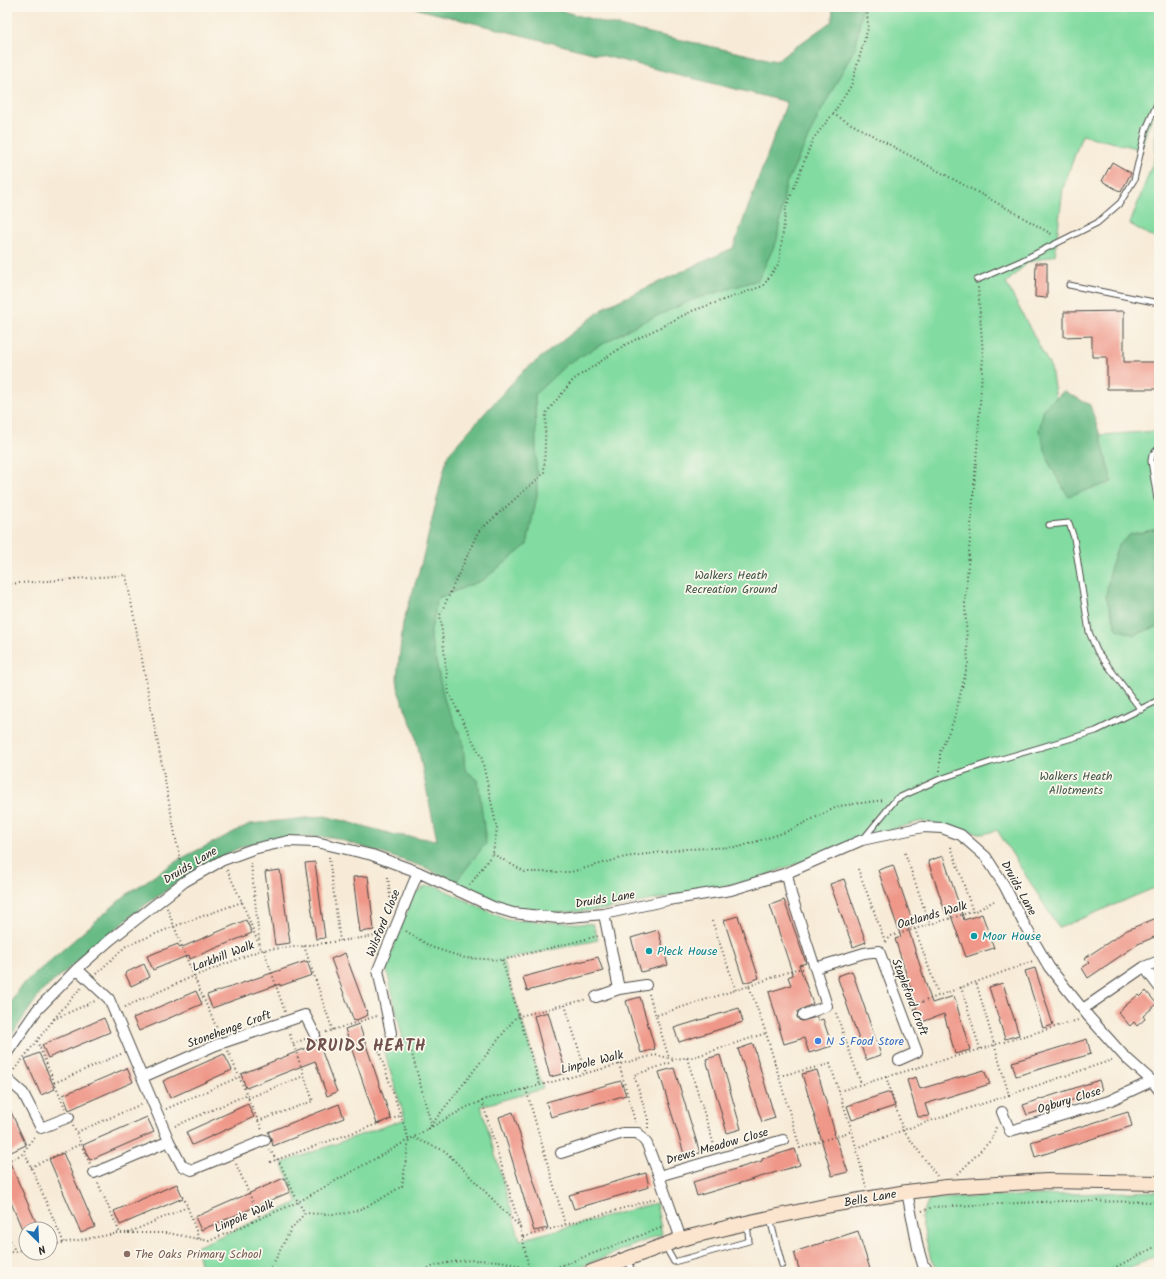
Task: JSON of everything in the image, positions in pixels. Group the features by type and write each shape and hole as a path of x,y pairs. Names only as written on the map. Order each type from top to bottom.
{"street":[{"name":"Druids Lane","path":"7,1053 38,1010 77,969 110,940 184,882 223,860 253,849 288,841 316,842 372,855 418,872 493,907 513,913 558,918 604,914 668,900 730,890 787,873 862,840 923,826 942,828 960,835 986,857 1004,884 1024,924 1049,967 1086,1013 1124,1056 1152,1081 1159,1090"},
{"name":"Wilsford Close","path":"391,1033 378,970 418,872"},
{"path":"787,873 791,894 827,1006 804,1015"},
{"path":"604,914 619,989"},
{"name":"Stapleford Croft","path":"815,968 864,953 879,951 917,1052 899,1060"},
{"path":"1086,1013 1144,967 1159,961"},
{"path":"1144,967 1159,987"},
{"path":"77,969 106,996 143,1077 169,1141 182,1166 192,1170 265,1140"},
{"path":"596,997 619,989 646,985"},
{"name":"Stonehenge Croft","path":"143,1077 224,1043 305,1016 315,1035"},
{"path":"7,1079 23,1093 41,1128 69,1117"},
{"name":"Ogbury Close","path":"999,1109 1010,1131 1109,1101 1152,1081"},
{"path":"561,1153 623,1133 638,1133"},
{"name":"Drews Meadow Close","path":"638,1133 647,1144 681,1239"},
{"name":"Drews Meadow Close","path":"659,1176 783,1140"},
{"path":"94,1173 169,1141"},
{"name":"Bells Lane","path":"591,1272 681,1239 746,1223 868,1198 946,1187 1047,1181 1159,1183"},
{"path":"907,1192 924,1270"}],"lane":[{"path":"977,280 1021,261 1097,223 1120,203 1134,180 1146,129 1159,99"},
{"path":"1069,285 1159,303"},
{"path":"1159,448 1152,455 1151,461 1157,499 1159,501"},
{"path":"1049,525 1069,523 1074,538 1089,632 1096,651 1141,710"},
{"path":"862,840 896,799 940,779 991,762 1096,731 1159,700"},
{"path":"770,1218 782,1264"},
{"path":"664,1245 674,1262 749,1241 746,1223"},
{"path":"627,1259 633,1272"}],"path":[{"path":"464,893 493,853 497,829 482,759 449,693 440,615 478,532 544,473 546,412 573,380 625,345 692,311 763,286 779,263 786,208 813,139 833,114 851,86 868,28 867,7"},
{"path":"833,114 1012,211 1062,240"},
{"path":"940,779 940,752 954,720 968,663 964,603 984,355 977,280"},
{"path":"7,584 126,575 184,882"},
{"path":"493,853 525,872 571,872 632,856 685,848 739,847 786,832 839,806 896,799"},
{"path":"951,847 973,912"},
{"path":"905,853 930,925"},
{"path":"329,856 340,941"},
{"path":"223,860 261,950"},
{"path":"251,863 261,950"},
{"name":"Oatlands Walk","path":"858,869 885,943 891,936 973,912 994,901"},
{"path":"388,877 392,914"},
{"path":"161,899 170,913 194,977 247,1095 265,1140 277,1159 305,1213"},
{"path":"7,1079 75,994 126,946 175,926 242,902"},
{"path":"712,921 736,990"},
{"path":"394,929 431,947 465,958 502,960 608,934"},
{"name":"Larkhill Walk","path":"114,1012 261,950 340,941 394,929"},
{"path":"915,929 938,996"},
{"path":"304,946 333,1031"},
{"path":"258,1121 313,1101 293,1044 264,950"},
{"path":"901,1009 1044,958"},
{"path":"502,960 540,1085"},
{"path":"657,1015 749,986 796,969 815,968"},
{"path":"976,982 1009,1095"},
{"path":"646,985 657,1015 669,1058"},
{"path":"749,986 766,1033 800,1148 852,1131"},
{"path":"961,987 980,1049"},
{"path":"54,1019 106,996"},
{"path":"519,1016 596,997"},
{"path":"565,1004 586,1073"},
{"path":"827,1006 836,1013 861,1084"},
{"path":"293,1044 315,1035 333,1031 387,1013"},
{"path":"839,1091 994,1045 1086,1013"},
{"name":"Linpole Walk","path":"58,1244 120,1233 168,1232 209,1241 298,1202 428,1130 516,1017 519,1016"},
{"path":"305,1213 318,1214 352,1212 377,1201 402,1186 408,1140 379,1051 391,1033 410,1042 432,1126"},
{"name":"Linpole Walk","path":"432,1126 467,1107 482,1101 654,1055 674,1059 694,1057 766,1033"},
{"path":"36,1041 120,1233"},
{"path":"54,1084 131,1050"},
{"path":"857,1148 903,1130 1124,1056"},
{"path":"687,1058 719,1159"},
{"path":"647,1144 648,1119 634,1075 670,1063 674,1059"},
{"path":"618,1064 638,1133"},
{"path":"779,1076 830,1064 857,1148 868,1198"},
{"path":"248,1098 304,1076"},
{"path":"158,1113 239,1077"},
{"path":"886,1077 903,1130 946,1187 992,1139 996,1130 996,1122"},
{"path":"526,1089 565,1224"},
{"path":"165,1131 247,1095"},
{"path":"996,1099 999,1109"},
{"path":"76,1132 152,1100"},
{"path":"482,1101 520,1227 529,1269"},
{"path":"270,1162 400,1116"},
{"path":"41,1128 24,1151 64,1243"},
{"path":"414,1138 445,1151 520,1227"},
{"path":"31,1166 82,1144"},
{"path":"7,1161 25,1153"},
{"path":"232,1154 260,1218"},
{"path":"522,1237 665,1195"},
{"path":"185,1200 199,1239"},
{"path":"917,1212 933,1207 1061,1201 1159,1202"},
{"path":"127,1233 188,1207"},
{"path":"270,1272 291,1229 305,1213"},
{"path":"544,1272 675,1222"},
{"path":"7,1233 15,1251"},
{"path":"1106,1272 1159,1246"},
{"path":"7,1253 18,1250"},
{"path":"421,1272 427,1268 460,1260 504,1262 529,1269 532,1272"}],"green space":[{"path":"413,7 548,7 605,23 776,61 832,21 833,7 862,7 856,46 819,115 786,184 777,240 758,280 695,299 636,325 567,364 535,394 537,495 527,545 483,580 438,598 430,635 445,702 463,741 465,770 478,780 486,843 455,883 424,867 332,837 271,839 241,847 198,868 141,908 41,992 7,1042 7,1008 21,986 127,894 180,859 250,824 325,816 396,835 437,840 415,733 399,693 397,678 403,623 421,565 448,454 521,373 607,306 733,248 787,102"},
{"name":"Walkers Heath Recreation Ground","path":"849,7 1159,7 1159,99 1140,149 1082,135 1063,188 1055,255 1027,263 1006,283 1051,368 1062,438 1112,482 1100,435 1159,431 1159,529 1132,534 1159,542 1159,886 1059,928 997,830 984,834 922,821 861,838 752,880 730,885 601,910 553,913 527,911 508,907 474,893 455,883 448,872 448,788 420,603 521,373 742,257"},
{"path":"1155,124 1159,125 1159,241 1130,224 1156,154"},
{"path":"1064,391 1090,405 1100,435 1112,482 1068,496 1050,465 1039,430 1044,408"},
{"path":"1159,529 1159,626 1134,635 1117,629 1106,597 1110,570 1118,545 1131,534"},
{"path":"426,886 436,886 507,920 593,924 598,940 503,960 543,1089 481,1106 520,1240 656,1203 662,1234 567,1272 202,1272 196,1247 298,1202 282,1163 405,1119 384,1050 404,1045 386,966 414,894"},
{"path":"1159,1191 1159,1253 1122,1272 943,1272 931,1260 921,1218 929,1199"}],"building":[{"path":"1112,162 1131,173 1121,192 1102,181"},
{"path":"1036,263 1047,263 1047,298 1035,297"},
{"path":"1124,311 1124,362 1159,362 1159,389 1107,389 1107,357 1092,357 1092,336 1064,337 1064,312"},
{"path":"943,856 964,920 982,914 994,948 966,957 950,913 946,914 928,861"},
{"path":"315,862 325,938 316,939 305,863"},
{"path":"893,865 914,926 908,928 932,1003 954,996 970,1050 955,1054 944,1014 919,1023 914,1009 917,1008 895,939 901,937 878,870"},
{"path":"280,870 290,943 275,945 265,872"},
{"path":"368,876 374,930 360,932 353,877"},
{"path":"844,879 866,942 853,947 830,884"},
{"path":"784,900 806,963 799,965 813,1004 798,1011 797,1017 802,1021 817,1017 818,1021 823,1019 832,1046 809,1053 804,1038 784,1044 769,992 791,985 788,977 793,975 770,905"},
{"path":"738,916 759,978 744,983 724,920"},
{"path":"1159,917 1159,935 1138,944 1088,978 1082,968 1089,963 1085,958 1127,930"},
{"path":"246,920 252,933 190,959 189,955 153,970 147,956 178,944 180,948"},
{"name":"Pleck House","path":"658,930 668,965 641,972 631,938"},
{"path":"345,953 368,1015 354,1021 331,959"},
{"path":"598,957 603,971 527,991 523,977"},
{"path":"307,961 312,975 280,986 280,984 212,1008 207,995"},
{"path":"144,964 150,977 131,986 125,973"},
{"path":"1035,968 1053,1025 1043,1028 1025,971"},
{"path":"852,971 881,1055 866,1060 837,976"},
{"path":"1003,983 1019,1035 1005,1039 989,987"},
{"path":"196,991 202,1004 139,1031 133,1018"},
{"path":"1146,991 1157,1004 1143,1016 1145,1019 1137,1026 1134,1022 1130,1026 1118,1012 1138,995 1140,997"},
{"path":"640,997 655,1049 641,1053 626,1001"},
{"path":"739,1008 743,1022 679,1042 674,1028"},
{"path":"548,1012 566,1073 550,1077 534,1016"},
{"path":"104,1018 110,1032 48,1058 42,1045"},
{"path":"359,1024 391,1119 377,1124 345,1029"},
{"path":"1087,1039 1091,1054 1016,1076 1012,1062"},
{"path":"311,1040 318,1041 337,1092 327,1096 315,1061 246,1088 241,1074 309,1047 307,1042"},
{"path":"753,1044 775,1118 762,1122 738,1049"},
{"path":"39,1053 55,1089 41,1095 25,1059"},
{"path":"224,1054 232,1070 170,1098 163,1081"},
{"path":"720,1055 741,1129 727,1133 706,1059"},
{"path":"127,1068 133,1082 69,1110 63,1095"},
{"path":"674,1068 700,1153 685,1157 659,1072"},
{"path":"817,1070 834,1133 848,1172 832,1176 802,1074"},
{"path":"984,1070 990,1084 925,1104 929,1116 918,1117 907,1080 916,1077 920,1089"},
{"path":"1099,1080 1102,1090 1027,1115 1023,1105"},
{"path":"621,1081 626,1095 551,1117 546,1102"},
{"path":"890,1092 895,1106 852,1120 847,1106"},
{"path":"7,1103 26,1145 7,1154"},
{"path":"248,1104 254,1117 192,1145 186,1132"},
{"path":"339,1104 344,1118 273,1146 268,1132"},
{"path":"513,1112 548,1228 534,1231 499,1117"},
{"path":"1128,1112 1132,1126 1035,1157 1031,1142"},
{"path":"147,1117 154,1132 90,1160 83,1145"},
{"path":"795,1149 800,1165 697,1196 693,1182 762,1161 762,1159"},
{"path":"63,1153 95,1227 81,1233 49,1159"},
{"path":"7,1156 35,1221 19,1221 7,1193"},
{"path":"646,1173 649,1187 574,1209 569,1195"},
{"path":"284,1178 290,1192 201,1230 195,1217"},
{"path":"177,1184 183,1198 120,1225 114,1211"},
{"path":"858,1231 870,1269 861,1272 800,1272 794,1252"}],"place":[{"name":"Moor House","path":"974,936"},
{"name":"Pleck House","path":"649,951"},
{"name":"N S Food Store","path":"818,1041"},
{"name":"The Oaks Primary School","path":"127,1254"}],"district":[{"name":"DRUIDS HEATH","path":"366,1045"}],"park label":[{"name":"Walkers Heath Allotments","path":"1076,783"}]}
